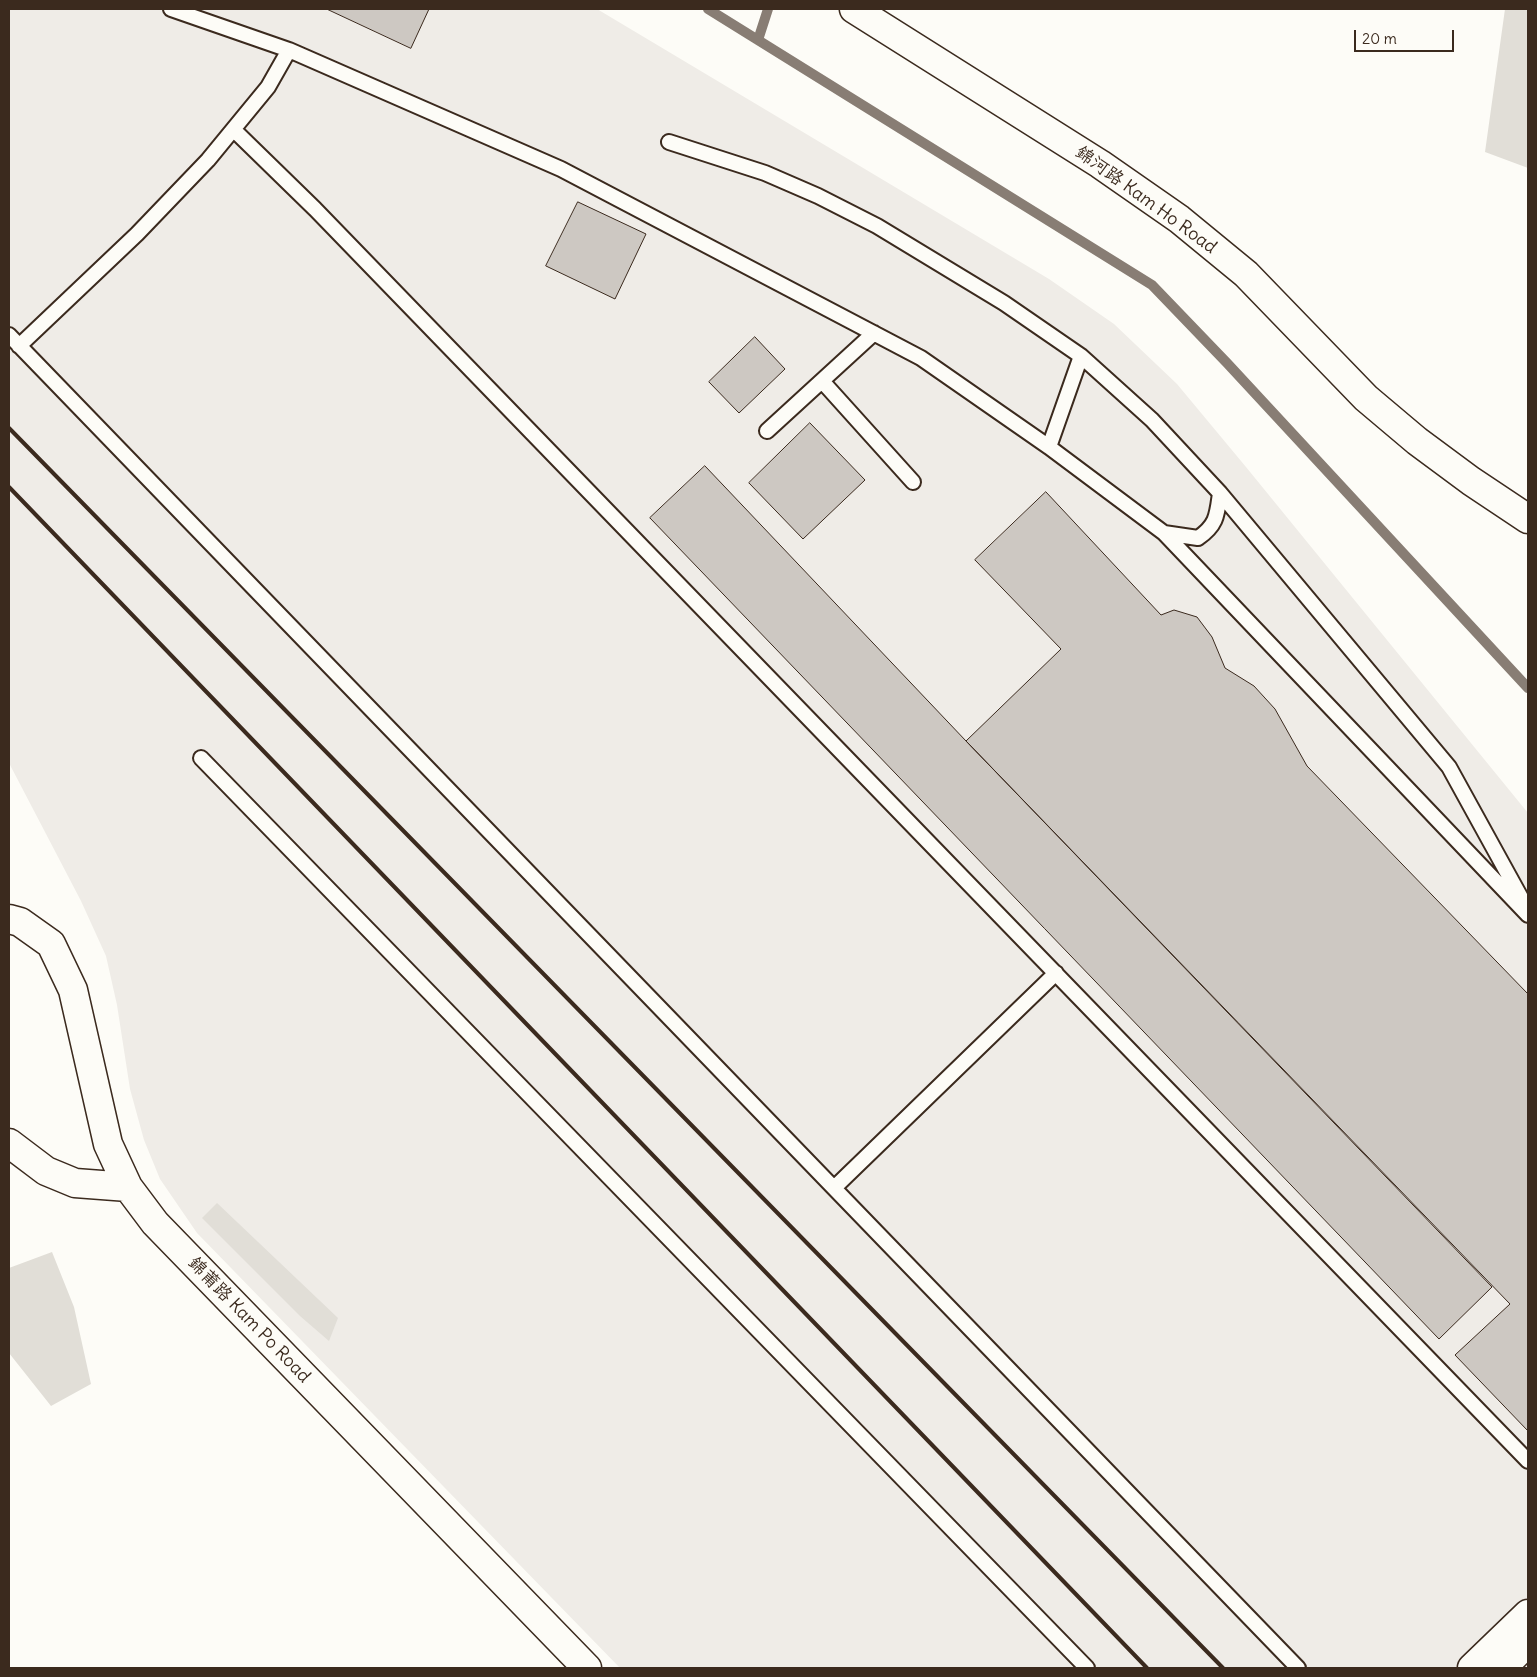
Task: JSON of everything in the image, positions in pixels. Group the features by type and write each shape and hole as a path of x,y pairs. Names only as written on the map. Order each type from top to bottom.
{"street":[{"name":"錦河路 Kam Ho Road","path":"854,9 1100,164 1179,219 1246,274 1366,398 1417,441 1463,476 1528,519"},
{"name":"錦莆路 Kam Po Road","path":"9,919 20,922 51,944 73,990 108,1144 128,1187 162,1230 587,1668"},
{"path":"9,1143 46,1170 75,1183 128,1187"},
{"path":"1472,1668 1528,1614"},
{"path":"1502,1668 1528,1642"}],"lane":[{"path":"171,9 288,50 561,169 922,358 1049,447 1164,534 1528,915"},
{"path":"19,346 160,212 234,130 268,87 288,50"},
{"path":"234,130 315,208 1528,1461"},
{"path":"669,142 765,173 818,196 877,226 1004,303 1082,356 1152,420 1220,494 1449,767 1528,910"},
{"path":"767,431 874,333"},
{"path":"9,335 1298,1668"},
{"path":"1049,447 1082,356"},
{"path":"822,381 913,482"},
{"path":"1164,534 1198,538 1209,531 1216,520 1220,494"},
{"path":"201,758 1088,1668"},
{"path":"834,1188 1056,974"}],"shaded area":[{"path":"9,9 597,9 1049,279 1114,324 1177,384 1528,813 1528,1668 620,1668 197,1233 160,1179 144,1140 130,1089 117,1005 106,956 81,901 9,763"},
{"path":"1505,9 1528,9 1528,168 1485,152"},
{"path":"217,1203 338,1318 329,1341 300,1316 202,1218"},
{"path":"52,1252 74,1307 91,1384 51,1406 9,1353 9,1268"}],"building":[{"path":"327,9 429,9 411,48"},
{"path":"578,202 646,234 615,299 546,266"},
{"path":"755,337 785,369 739,413 709,382"},
{"path":"810,423 865,480 803,539 749,483"},
{"path":"705,466 966,741 1492,1287 1439,1339 650,518"},
{"path":"1046,492 1161,615 1174,610 1197,617 1212,637 1225,668 1254,686 1275,709 1307,766 1528,994 1528,1431 1455,1355 1510,1304 966,741 1061,649 975,560"}],"waterway":[{"path":"708,9 1152,285 1227,363 1528,688"},
{"path":"758,40 768,9"}],"railway":[{"path":"9,428 1223,1668"},
{"path":"9,487 1147,1668"}]}
